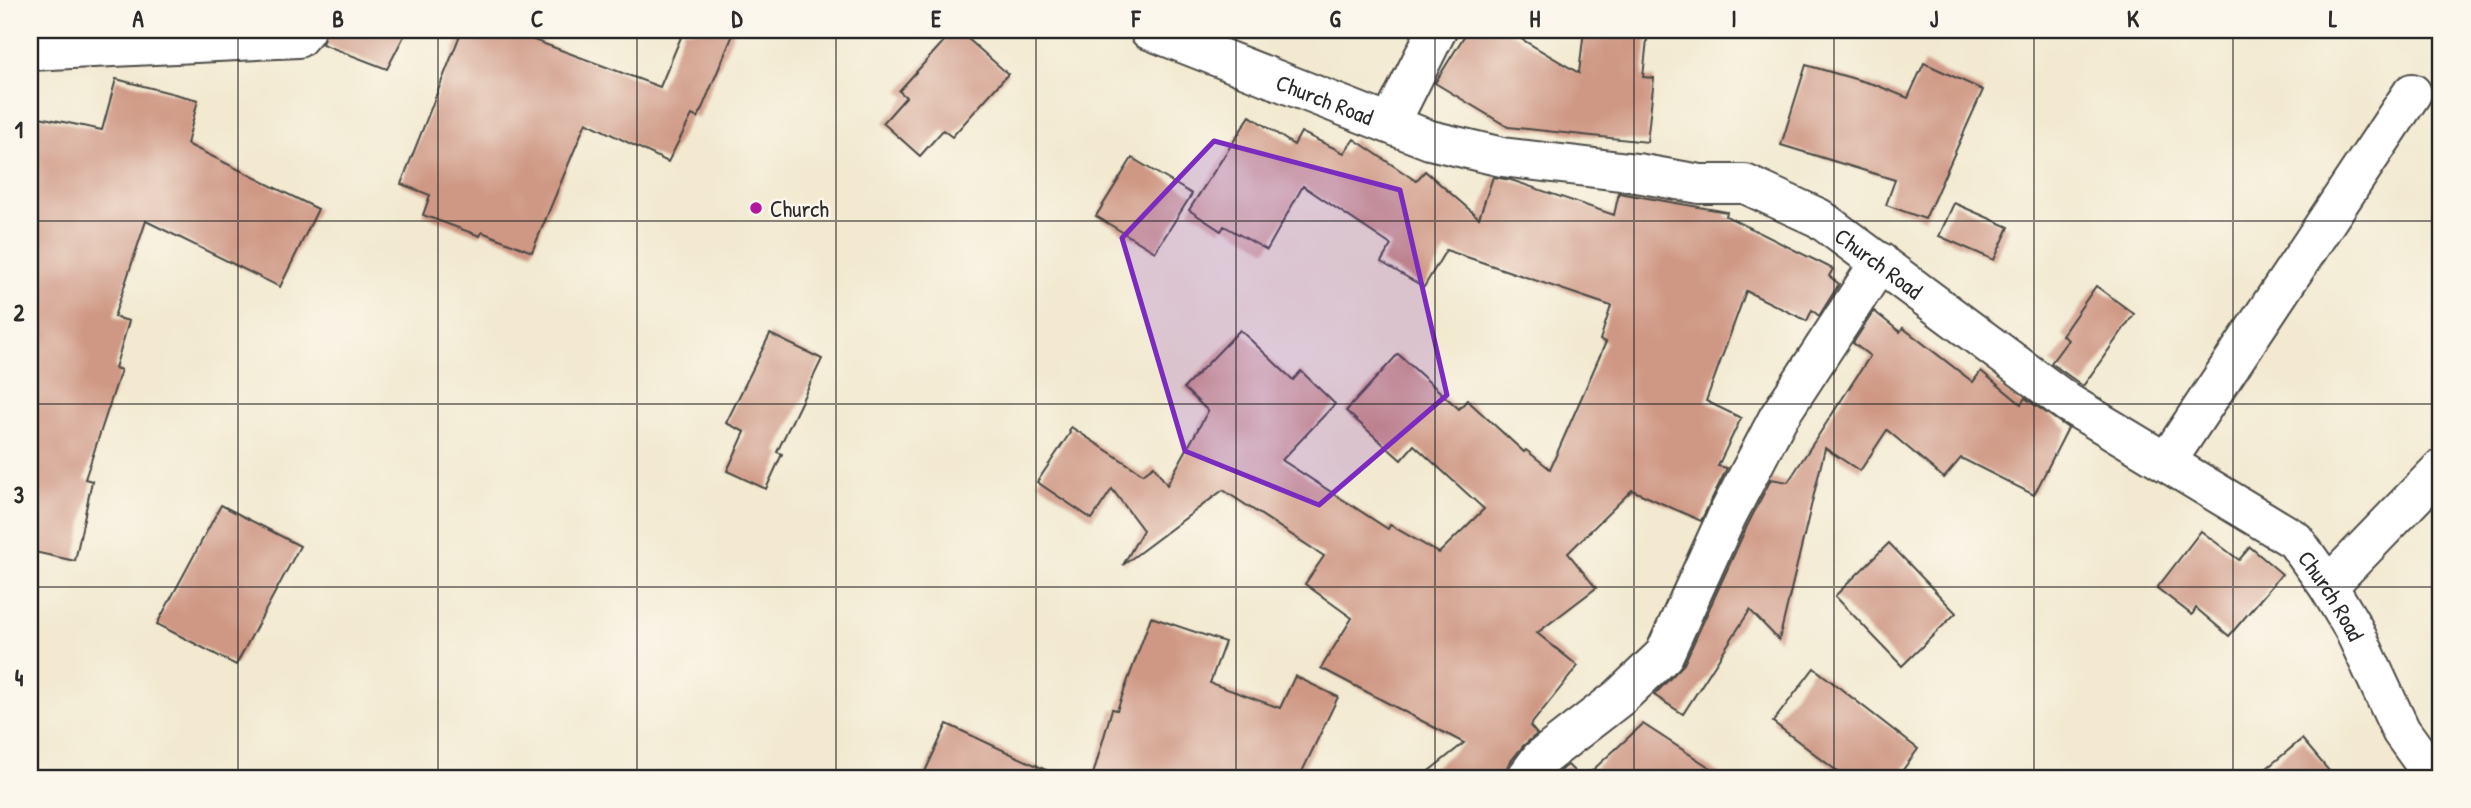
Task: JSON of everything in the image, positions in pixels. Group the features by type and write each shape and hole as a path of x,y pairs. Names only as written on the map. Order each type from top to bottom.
{"street":[{"path":"30,51 298,38 305,30"},
{"name":"Church Road","path":"1149,30 1430,140 1502,157 1637,173 1700,184 1745,184 1819,218 2067,403 2295,540 2328,586 2353,628 2401,731 2435,778"},
{"path":"1390,124 1437,30"},
{"path":"2166,461 2412,93"},
{"path":"1526,778 1540,759 1620,697 1664,655 1727,516 1778,418 1880,262"},
{"path":"2328,586 2441,469"}],"highlighted area":[{"path":"1214,141 1400,190 1447,395 1319,505 1185,451 1122,238"}],"building":[{"path":"326,30 407,30 387,69 322,44"},
{"path":"462,30 507,30 660,87 684,30 735,30 698,118 692,115 668,162 586,122 532,252 482,232 480,236 423,215 430,195 401,184"},
{"path":"954,30 958,30 1008,74 952,137 943,130 920,156 883,123 906,97 899,91"},
{"path":"1468,30 1506,30 1579,73 1584,30 1648,30 1643,77 1654,78 1647,142 1508,127 1435,83"},
{"path":"1924,63 1983,90 1925,219 1886,205 1895,180 1781,145 1806,65 1876,85 1908,98"},
{"path":"116,79 198,100 187,144 318,209 280,287 146,221 114,317 129,321 115,368 121,370 85,479 92,481 75,561 30,551 30,115 102,130"},
{"path":"1250,116 1294,145 1301,132 1344,153 1354,139 1416,181 1425,171 1479,218 1493,177 1511,180 1614,215 1619,193 1727,212 1726,216 1833,269 1829,276 1839,284 1819,316 1812,310 1807,321 1746,291 1706,401 1741,418 1718,466 1727,468 1701,521 1632,490 1568,553 1596,588 1537,633 1578,666 1530,726 1537,734 1508,765 1505,778 1420,778 1464,743 1321,668 1352,618 1305,584 1324,556 1223,490 1123,565 1143,530 1112,489 1092,519 1037,482 1070,433 1071,427 1143,474 1154,466 1167,485 1208,411 1184,388 1240,330 1293,380 1301,371 1335,404 1282,460 1388,529 1390,525 1439,553 1484,509 1414,445 1401,460 1346,411 1398,354 1459,409 1467,400 1524,452 1526,450 1550,469 1606,342 1600,340 1611,306 1446,250 1424,287 1381,262 1391,245 1303,186 1267,250 1224,226 1221,231 1189,210"},
{"path":"1132,158 1192,194 1155,252 1096,216"},
{"path":"1954,203 2009,227 1994,260 1939,236"},
{"path":"2096,286 2134,314 2083,386 2051,363 2068,340 2062,335"},
{"path":"1874,311 1900,332 1903,328 1973,382 1981,371 2021,404 2025,398 2068,428 2034,495 1961,458 1944,478 1887,430 1860,471 1825,448 1779,640 1750,610 1683,714 1654,695 1684,664 1771,479 1788,482 1870,356 1853,343"},
{"path":"770,334 822,359 777,452 782,454 766,489 727,471 745,432 726,423"},
{"path":"221,505 300,546 236,665 157,624"},
{"path":"2201,531 2239,560 2250,547 2282,574 2229,636 2196,608 2192,615 2157,588"},
{"path":"1889,543 1956,613 1902,666 1835,596"},
{"path":"1151,617 1225,642 1210,683 1280,708 1295,676 1338,697 1299,778 1092,778 1112,709 1117,710"},
{"path":"1814,668 1918,749 1897,778 1846,778 1773,722"},
{"path":"947,724 1063,778 922,778"},
{"path":"1643,724 1726,778 1584,778"},
{"path":"2302,739 2335,778 2255,778"},
{"path":"1568,765 1581,778 1553,778 1556,774"}],"place":[{"name":"Church","path":"756,208"}]}
